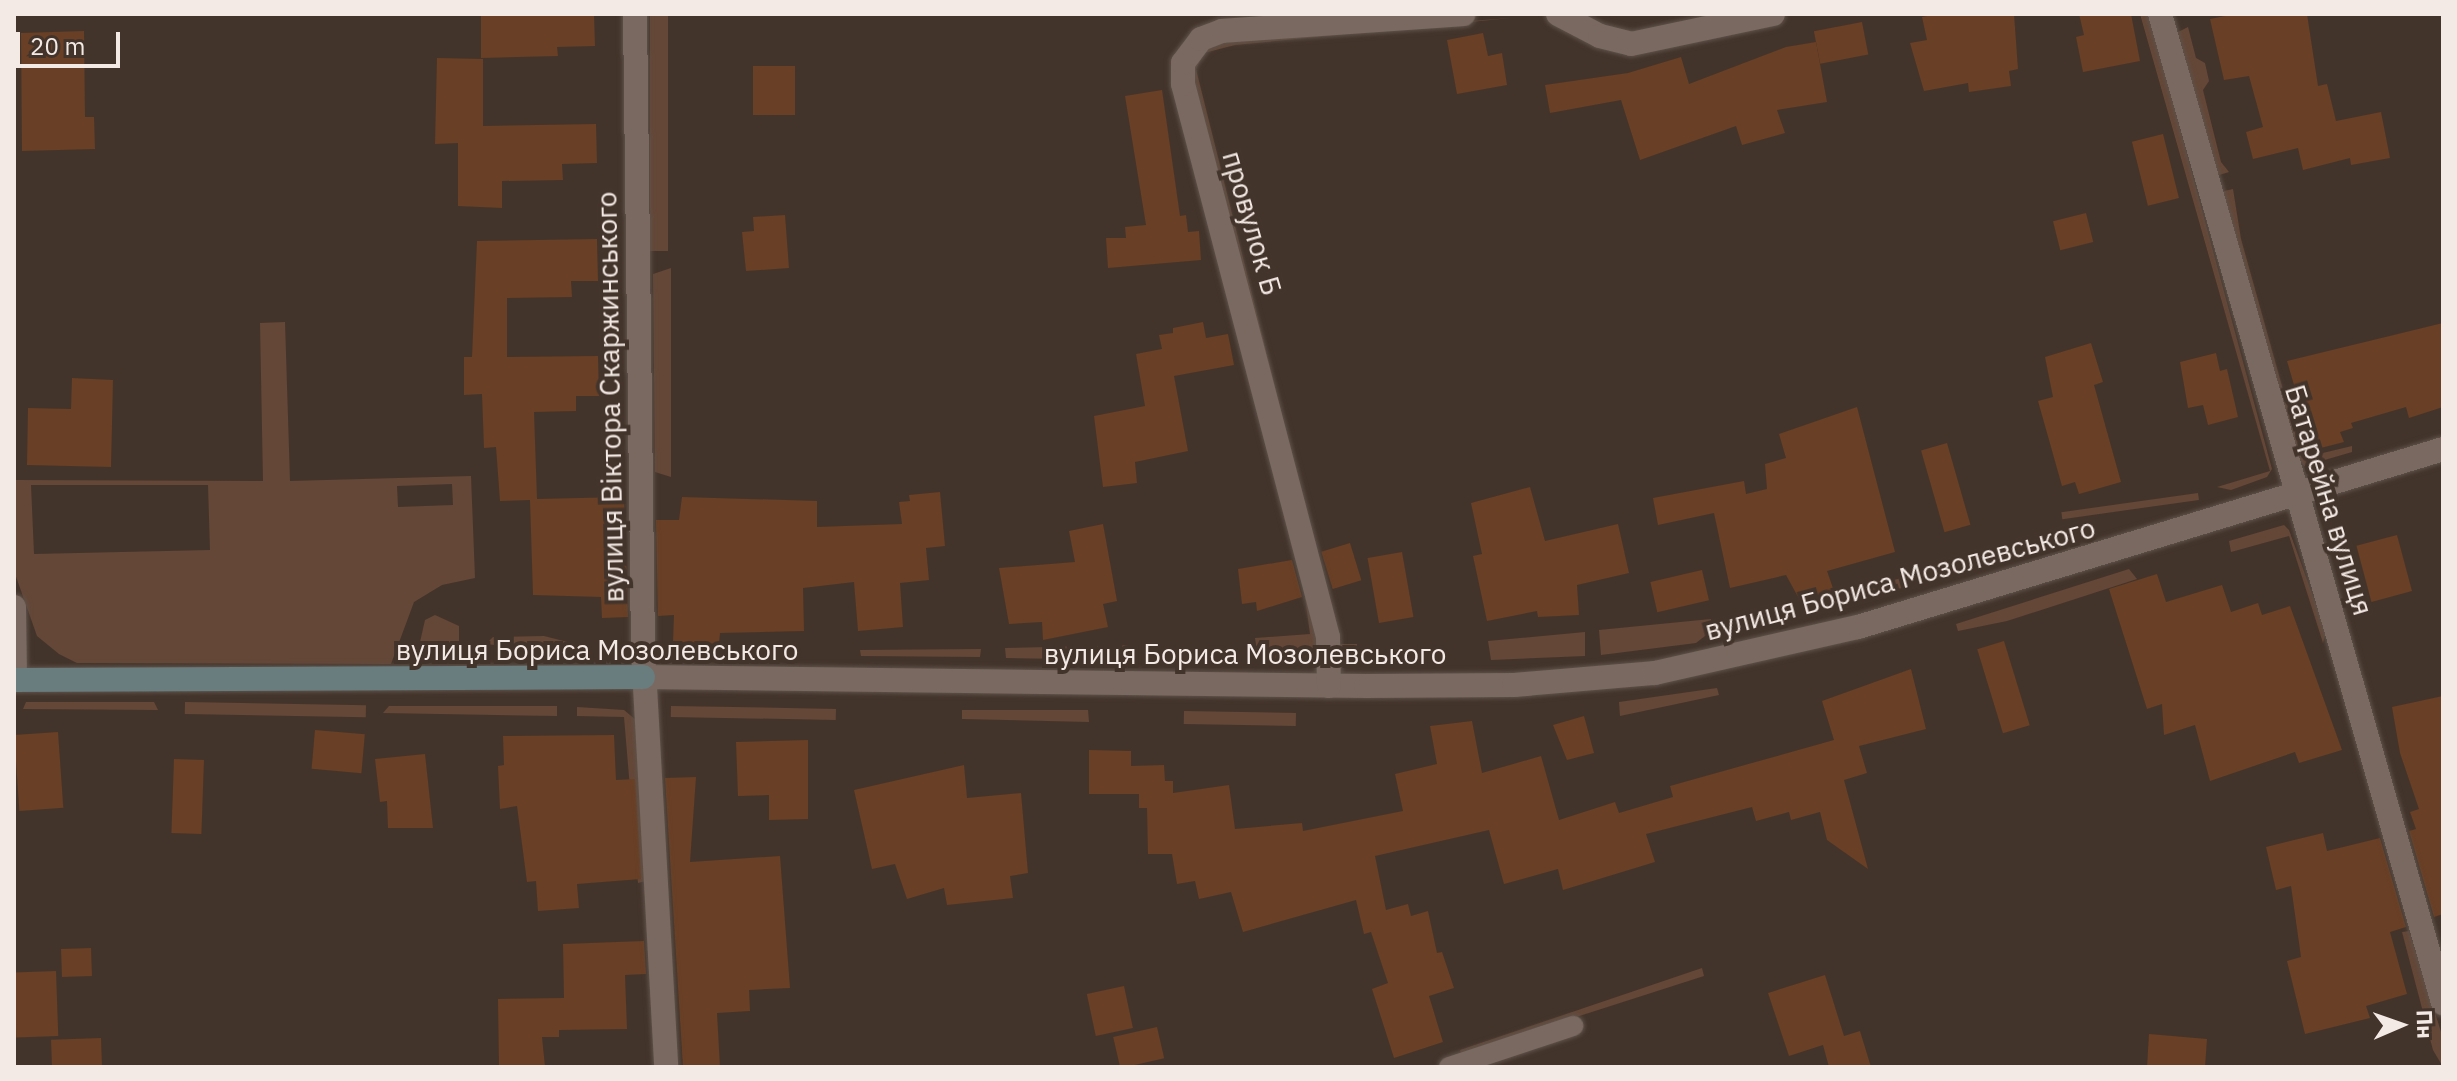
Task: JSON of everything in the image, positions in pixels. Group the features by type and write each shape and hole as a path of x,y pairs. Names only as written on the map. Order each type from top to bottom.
{"street":[{"name":"вулиця Віктора Скаржинського","path":"635,14 643,677 666,1067"},
{"name":"провулок Б","path":"1329,686 1328,637 1183,84 1183,63 1201,39 1222,31 1463,14"},
{"path":"1558,14 1600,36 1631,44 1773,14"},
{"name":"Батарейна вулиця","path":"2160,14 2443,1003"},
{"name":"вулиця Бориса Мозолевського","path":"15,680 643,677 1329,686 1559,682 1728,660 1858,627 2297,497 2443,449"},
{"path":"14,607 15,680"}],"lane":[{"path":"1449,1067 1573,1026"}],"shaded area":[{"path":"650,14 668,14 668,251 650,251"},
{"path":"2140,14 2149,14 2272,469 2267,477 2231,490 2217,487 2270,471"},
{"path":"1511,18 1235,45 1204,53 1196,69 1339,644 1357,644 1358,662 1341,660 1195,108 1193,60 1218,40"},
{"path":"2188,27 2196,58 2205,63 2209,81 2203,90 2221,162 2229,172 2216,176 2178,32"},
{"path":"2233,189 2241,239 2302,458 2352,446 2352,452 2304,466 2296,454 2220,192"},
{"path":"671,268 671,477 655,472 653,274"},
{"path":"285,322 290,481 471,476 475,578 442,585 414,602 391,664 77,663 59,654 37,636 14,571 14,480 263,481 260,323","holes":["452,484 453,505 398,507 397,486","31,485 208,485 210,550 34,554"]},
{"path":"1238,334 1244,334 1317,621 1319,646 1303,660 1277,662 1257,651 1255,638 1310,634 1303,582"},
{"path":"2198,493 2199,500 2062,519 2061,512"},
{"path":"2284,525 2289,530 2326,632 2323,643 2289,536 2231,552 2229,541"},
{"path":"2129,569 2137,579 2007,621 1958,631 1956,624"},
{"path":"1921,573 1922,582 1859,601 1855,590"},
{"path":"435,615 459,626 459,642 453,649 418,651 425,620"},
{"path":"1711,619 1710,632 1696,643 1601,655 1599,630"},
{"path":"1585,632 1585,656 1491,660 1488,641"},
{"path":"544,636 591,648 555,652 486,644 493,637"},
{"path":"1136,645 1136,660 1006,658 1005,648"},
{"path":"981,649 980,657 861,656 860,650"},
{"path":"1717,688 1719,695 1620,716 1619,702"},
{"path":"26,702 154,702 158,710 23,709"},
{"path":"185,702 366,705 366,717 185,714"},
{"path":"389,706 557,706 557,716 383,713"},
{"path":"671,706 836,709 836,720 671,717"},
{"path":"577,707 624,710 636,720 646,881 638,883 624,717 577,716"},
{"path":"962,710 1088,710 1089,722 962,719"},
{"path":"1184,711 1296,713 1296,726 1184,724"},
{"path":"2409,931 2443,1038 2443,1067 2433,1050 2402,932"},
{"path":"1702,968 1704,976 1461,1054 1460,1050"}],"building":[{"path":"481,14 594,14 595,46 557,47 558,56 481,58"},
{"path":"1937,14 2014,14 2018,69 2009,71 2011,86 1969,92 1968,83 1924,91 1910,43 1927,40 1922,17"},
{"path":"2079,14 2131,14 2140,61 2083,72 2076,37 2084,35"},
{"path":"2235,14 2307,14 2318,86 2327,84 2336,121 2381,112 2390,158 2351,165 2350,158 2303,170 2298,148 2253,159 2246,132 2263,127 2249,76 2224,80 2210,19"},
{"path":"1862,22 1868,54 1820,64 1814,31"},
{"path":"84,31 85,117 94,117 95,149 22,151 21,33"},
{"path":"1483,33 1488,56 1502,53 1507,85 1457,94 1447,40"},
{"path":"1816,42 1827,102 1777,110 1785,133 1742,145 1736,126 1640,160 1621,100 1550,113 1545,85 1628,73 1681,57 1689,84 1786,47"},
{"path":"437,58 483,59 483,126 596,124 597,163 562,164 563,180 502,181 502,208 458,206 458,143 435,144"},
{"path":"753,66 795,66 795,115 753,115"},
{"path":"1162,90 1180,216 1186,215 1188,232 1199,231 1201,260 1108,268 1106,238 1126,238 1125,227 1146,225 1125,96"},
{"path":"2163,134 2179,198 2148,206 2132,142"},
{"path":"2086,213 2093,242 2060,250 2053,221"},
{"path":"785,215 789,268 746,271 742,232 754,231 753,217"},
{"path":"597,239 598,281 571,281 572,297 507,298 507,357 598,356 599,396 576,396 576,411 534,412 537,499 624,497 628,617 602,618 601,597 533,595 530,500 500,501 496,447 484,448 482,394 464,395 464,357 472,357 477,241"},
{"path":"1203,322 1206,338 1228,334 1234,365 1174,376 1188,451 1135,462 1137,483 1103,487 1094,416 1145,406 1136,354 1162,349 1159,335 1173,333 1173,328"},
{"path":"2443,323 2443,407 2409,418 2406,407 2351,423 2353,428 2340,432 2344,442 2313,450 2287,361"},
{"path":"2091,343 2103,382 2094,385 2121,482 2079,494 2075,482 2062,486 2038,401 2053,397 2045,357"},
{"path":"2216,353 2220,371 2227,369 2238,417 2208,425 2203,405 2188,408 2180,362"},
{"path":"72,378 113,380 111,467 27,465 28,408 71,409"},
{"path":"1857,407 1895,552 1827,571 1835,594 1803,606 1786,575 1730,588 1714,513 1658,525 1653,498 1744,481 1746,494 1767,489 1765,464 1786,458 1779,434"},
{"path":"1947,443 1970,525 1944,532 1921,450"},
{"path":"1530,487 1545,541 1618,524 1629,573 1577,585 1579,615 1538,617 1537,611 1487,621 1473,556 1482,554 1471,503"},
{"path":"940,492 945,546 926,548 929,580 900,583 903,627 858,631 854,582 803,588 804,631 720,633 719,644 673,642 674,615 658,616 656,520 679,520 682,497 817,501 817,527 902,524 899,502 910,501 909,495"},
{"path":"1103,524 1117,601 1103,604 1108,627 1043,640 1042,622 1009,624 999,568 1075,562 1069,531"},
{"path":"2397,535 2412,591 2371,602 2356,546"},
{"path":"1350,543 1361,580 1333,589 1321,552"},
{"path":"1402,552 1413,617 1379,623 1368,558"},
{"path":"1292,560 1302,597 1257,611 1256,602 1242,604 1238,569"},
{"path":"1702,570 1709,600 1657,612 1650,582"},
{"path":"2157,574 2166,602 2222,585 2231,612 2258,603 2262,615 2290,606 2342,750 2299,763 2295,752 2210,781 2195,725 2164,735 2162,704 2147,709 2109,589"},
{"path":"2004,641 2030,725 2003,733 1977,649"},
{"path":"1911,669 1926,729 1859,746 1867,773 1844,780 1868,869 1827,840 1820,812 1791,820 1789,812 1756,821 1752,807 1646,834 1655,862 1563,890 1558,869 1504,884 1489,830 1375,856 1386,910 1408,904 1411,916 1428,911 1437,953 1442,952 1454,988 1429,996 1443,1042 1394,1058 1372,989 1388,983 1371,932 1364,934 1356,900 1243,932 1231,892 1199,899 1195,881 1177,884 1172,854 1148,854 1147,808 1139,808 1139,794 1089,794 1089,750 1131,751 1131,766 1164,765 1165,781 1173,781 1173,793 1229,785 1235,829 1302,823 1303,831 1403,811 1395,774 1437,764 1430,726 1472,721 1482,773 1541,756 1559,820 1615,802 1619,813 1673,797 1670,786 1834,740 1822,701"},
{"path":"2443,696 2443,914 2434,917 2409,831 2416,829 2410,812 2419,809 2400,753 2392,707"},
{"path":"1584,716 1594,753 1567,760 1553,725"},
{"path":"315,730 365,734 361,773 312,769"},
{"path":"58,732 63,808 19,811 14,735"},
{"path":"614,735 616,780 635,779 641,879 577,884 579,908 538,911 536,881 527,882 517,806 500,809 498,766 504,765 503,736"},
{"path":"808,740 808,819 769,820 769,795 738,796 736,742"},
{"path":"425,754 433,828 388,828 387,801 380,802 375,759"},
{"path":"174,759 204,760 201,834 171,833"},
{"path":"964,765 967,798 1021,793 1028,873 1010,876 1013,898 947,905 944,888 907,899 895,864 872,869 854,790"},
{"path":"696,777 690,862 780,856 790,988 749,990 750,1011 717,1013 720,1067 683,1067 665,778"},
{"path":"2323,833 2327,851 2380,838 2406,927 2390,932 2407,994 2366,1006 2370,1018 2305,1034 2287,961 2301,957 2291,886 2276,890 2266,847"},
{"path":"644,941 646,974 625,975 627,1029 559,1030 559,1037 542,1037 545,1067 499,1067 498,999 564,998 563,944"},
{"path":"91,948 92,976 62,977 61,949"},
{"path":"56,971 58,1036 16,1037 14,972"},
{"path":"1825,975 1844,1036 1860,1031 1871,1067 1829,1067 1823,1045 1789,1056 1768,993"},
{"path":"1124,986 1133,1028 1096,1036 1087,994"},
{"path":"1157,1027 1164,1058 1120,1067 1113,1037"},
{"path":"2149,1034 2207,1039 2205,1067 2147,1067"},
{"path":"101,1038 102,1067 52,1067 51,1040"}]}
